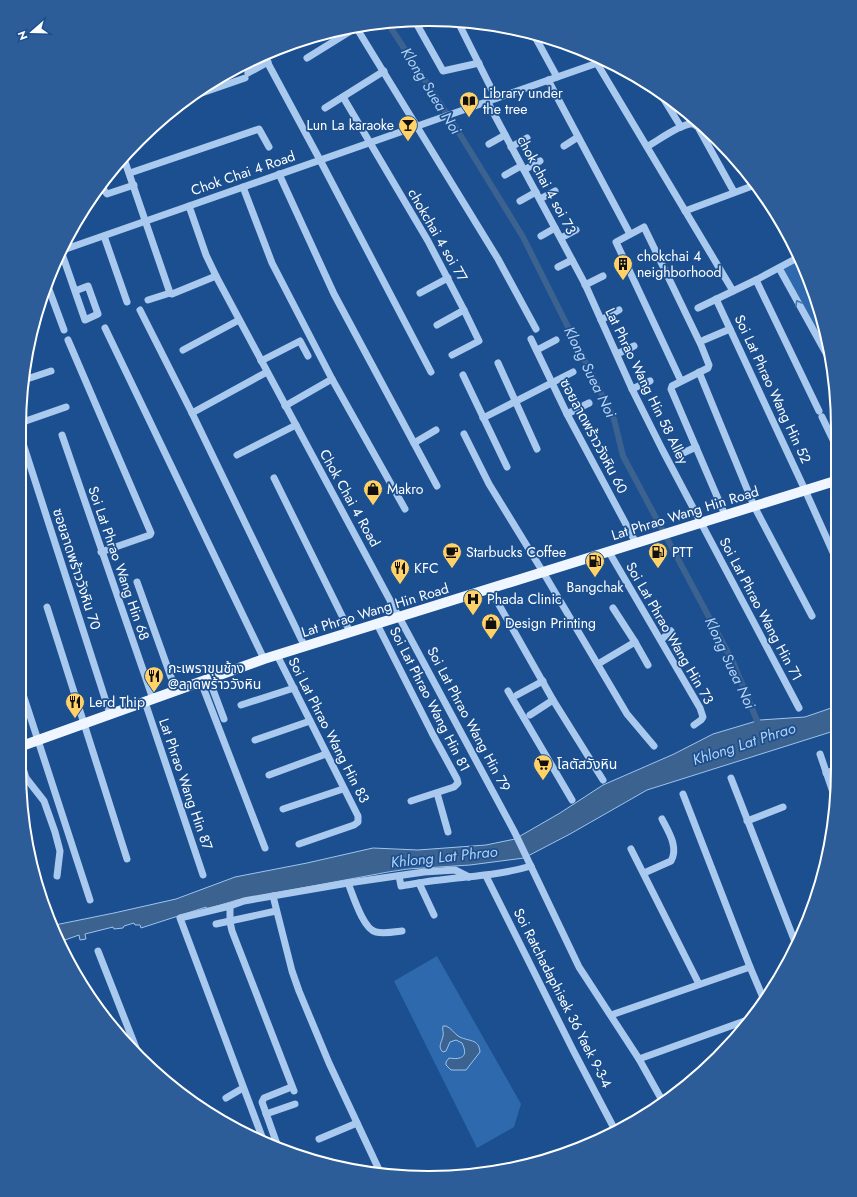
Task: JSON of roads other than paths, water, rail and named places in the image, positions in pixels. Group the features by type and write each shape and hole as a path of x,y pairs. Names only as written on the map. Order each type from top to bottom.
{"main road":[{"name":"Lat Phrao Wang Hin Road","path":"26,744 264,659 805,490 831,485"}],"street":[{"path":"418,26 443,71 478,63"},
{"path":"461,27 496,98"},
{"path":"359,32 498,259 536,329"},
{"path":"307,58 342,36"},
{"path":"538,41 557,77"},
{"path":"267,60 431,372"},
{"path":"216,87 247,75 262,63"},
{"name":"Chok Chai 4 Road","path":"400,617 216,276 206,255 189,206 596,63"},
{"path":"597,64 648,146 732,291"},
{"path":"325,108 384,71"},
{"path":"548,80 630,234"},
{"name":"chokchai 4 soi 77","path":"343,97 428,241 479,342 452,355"},
{"name":"chok chai 4 soi 73","path":"487,101 572,260"},
{"path":"667,104 681,127"},
{"path":"648,146 681,127 692,124"},
{"path":"130,173 259,129 269,147"},
{"path":"701,133 734,192"},
{"path":"489,144 505,135"},
{"path":"564,146 578,137"},
{"path":"511,147 527,138"},
{"path":"505,175 540,160"},
{"path":"126,163 170,293"},
{"path":"279,174 334,294 437,486"},
{"path":"104,190 107,194 134,185"},
{"path":"243,187 272,263 332,379 405,509"},
{"path":"685,211 750,187"},
{"path":"520,202 555,191"},
{"path":"69,248 189,206"},
{"path":"681,380 616,242 644,227 701,345 709,366 708,368 681,380 672,386 671,389 725,515"},
{"path":"541,236 556,228"},
{"path":"560,238 576,230"},
{"path":"104,236 127,302"},
{"path":"64,259 74,291 85,320 98,314 88,286 74,291"},
{"path":"558,267 572,260"},
{"name":"Lat Phrao Wang Hin 58 Alley","path":"572,260 632,388 700,523"},
{"path":"698,308 794,260"},
{"path":"779,268 822,346"},
{"path":"148,300 170,293 172,294 216,276"},
{"path":"585,285 603,276"},
{"path":"420,293 448,278"},
{"path":"756,280 831,436"},
{"path":"50,292 64,330"},
{"name":"Soi Lat Phrao Wang Hin 52","path":"716,299 831,548"},
{"path":"140,310 192,413 305,647"},
{"path":"437,325 464,310"},
{"path":"601,320 619,310"},
{"path":"183,350 239,320"},
{"path":"105,328 264,659"},
{"path":"704,340 730,328"},
{"name":"ซอยลาดพร้าววังหิน 60","path":"531,339 567,414 636,543"},
{"path":"68,340 151,533 150,535 101,552"},
{"path":"537,350 556,340"},
{"path":"261,361 300,341 308,356"},
{"path":"617,354 634,346"},
{"path":"498,363 537,448"},
{"path":"29,378 51,371"},
{"path":"192,413 267,372"},
{"path":"483,418 573,372"},
{"path":"699,372 754,506 812,616"},
{"path":"463,374 507,467"},
{"path":"285,406 332,379"},
{"path":"632,388 650,381"},
{"path":"567,414 589,403"},
{"path":"26,421 66,407"},
{"path":"237,455 296,425"},
{"path":"414,443 436,430"},
{"path":"464,434 489,484 627,714 654,746"},
{"name":"Soi Lat Phrao Wang Hin 68","path":"62,435 149,700"},
{"path":"681,454 696,447"},
{"name":"ซอยลาดพร้าววังหิน 70","path":"26,453 110,714"},
{"path":"274,478 350,632"},
{"name":"Soi Lat Phrao Wang Hin 71","path":"700,523 799,708"},
{"name":"Soi Lat Phrao Wang Hin 73","path":"609,552 700,708 703,717 694,725"},
{"path":"137,582 176,691"},
{"path":"490,588 554,700 603,780"},
{"path":"47,607 128,859"},
{"path":"613,608 648,664"},
{"name":"Soi Lat Phrao Wang Hin 79","path":"400,617 515,833 578,967 639,1059 660,1097"},
{"name":"Soi Lat Phrao Wang Hin 81","path":"377,624 458,783 454,787 410,801"},
{"path":"661,640 671,631"},
{"path":"598,664 635,642"},
{"name":"Soi Lat Phrao Wang Hin 83","path":"277,655 343,789 358,816 358,822 354,825 299,844"},
{"path":"205,680 224,719"},
{"path":"205,680 265,848"},
{"path":"517,695 543,681"},
{"path":"241,705 294,688"},
{"path":"508,691 572,800"},
{"name":"Lat Phrao Wang Hin 87","path":"149,700 203,875"},
{"path":"530,715 554,700"},
{"path":"26,703 90,900"},
{"path":"255,740 310,721"},
{"path":"269,775 326,754"},
{"path":"820,754 830,784"},
{"path":"826,773 831,771"},
{"path":"26,778 44,801 55,832 60,851 57,876"},
{"path":"731,778 793,938"},
{"path":"283,809 343,789"},
{"path":"437,793 448,832"},
{"path":"683,794 762,994"},
{"path":"748,820 783,807"},
{"path":"644,873 671,861 673,858 674,848 672,840 662,819"},
{"path":"631,849 699,984"},
{"path":"399,876 401,886 512,872 531,866"},
{"path":"261,1134 180,918 230,906 244,901 348,883 455,870 469,877"},
{"name":"Soi Ratchadaphisek 36 Yaek 9-3-4","path":"486,876 613,1126"},
{"path":"348,883 364,921 369,929 381,933 402,931"},
{"path":"419,883 434,915"},
{"path":"273,896 292,971 299,990 326,1056 378,1168"},
{"path":"230,906 230,922 232,931 292,1089 264,1098 262,1102 276,1141"},
{"path":"216,924 276,911"},
{"path":"98,951 134,1042"},
{"path":"611,1015 750,967"},
{"path":"639,1059 741,1022"},
{"path":"226,1098 243,1088"},
{"path":"266,1114 295,1104"},
{"path":"319,1139 357,1123"}],"water":[{"name":"Khlong Lat Phrao","path":"831,708 831,732 647,790 570,834 524,858 470,865 408,869 388,872 237,900 207,909 206,907 141,928 140,925 135,925 134,923 124,926 123,928 114,929 113,927 85,934 86,939 80,940 79,935 65,940 58,924 176,899 235,877 373,848 418,850 486,845 515,839 560,813 603,785 674,754 713,734 760,720 805,717"},
{"path":"443,1026 451,1029 458,1036 478,1044 480,1052 466,1070 451,1070 446,1065 449,1058 460,1058 465,1052 462,1043 456,1040 450,1042 446,1051 443,1052 441,1050 440,1046 443,1035"}],"waterway":[{"name":"Klong Suea Noi","path":"391,28 456,128 523,237 614,419 623,456 733,662 760,728"}],"place":[{"name":"Library under the tree","path":"469,118"},
{"name":"Lun La karaoke","path":"408,142"},
{"name":"chokchai 4 neighborhood","path":"623,281"},
{"name":"Makro","path":"373,506"},
{"name":"Starbucks Coffee","path":"452,569"},
{"name":"PTT","path":"658,569"},
{"name":"Bangchak","path":"595,578"},
{"name":"KFC","path":"400,585"},
{"name":"Phada Clinic","path":"473,616"},
{"name":"Design Printing","path":"491,640"},
{"name":"กะเพราขุนช้าง @ลาดพร้าววังหิน","path":"154,693"},
{"name":"Lerd Thip","path":"75,719"},
{"name":"โลตัสวังหิน","path":"543,781"}]}
